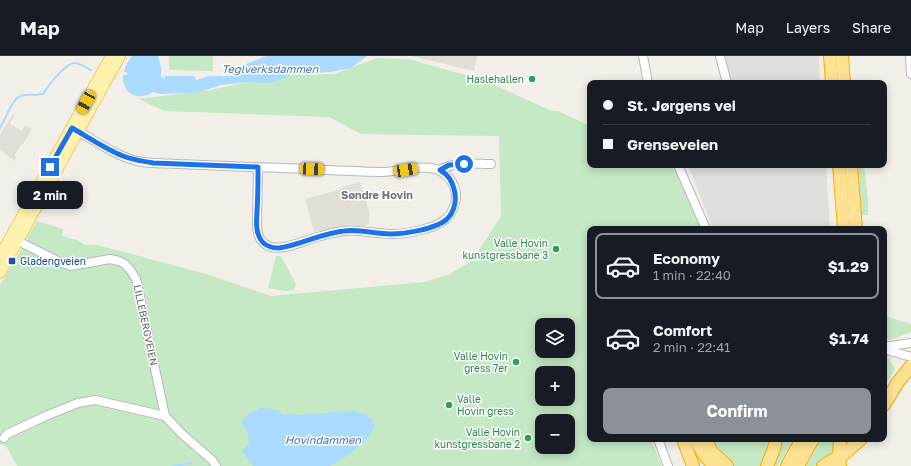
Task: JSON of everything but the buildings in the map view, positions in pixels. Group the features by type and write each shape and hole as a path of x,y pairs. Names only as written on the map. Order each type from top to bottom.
{"highway":[{"path":"830,56 832,80"},
{"path":"842,56 844,80"},
{"path":"839,168 844,226"},
{"path":"851,168 856,226"},
{"path":"887,399 911,366"},
{"path":"684,442 693,466"},
{"path":"697,442 705,456 714,466"},
{"path":"707,442 712,452 727,466"},
{"path":"767,466 775,442"},
{"path":"787,466 800,442"},
{"path":"798,466 811,442"},
{"path":"839,461 840,442"},
{"path":"823,466 839,461 857,442"}],"main road":[{"path":"75,129 111,56"},
{"path":"0,273 15,237 75,129 120,56"},
{"path":"0,256 15,237"}],"street":[{"path":"643,56 647,80"},
{"path":"720,56 725,80"},
{"path":"910,56 911,74"},
{"path":"75,129 110,150 137,161 153,163 258,167 384,172 430,167 440,170 447,175 454,185 456,196 455,204 452,212 445,220 422,230 391,234 345,231 276,248 266,245 259,238 257,228 258,167"},
{"path":"440,170 449,165 491,164"},
{"path":"679,168 705,226"},
{"name":"LILLEBERGVEIEN","path":"15,237 62,263 71,266 110,259 126,264 136,279 166,416"},
{"path":"887,348 911,344 911,357 887,350"},
{"path":"4,438 7,434 48,415 78,403 95,400 166,416 182,434 212,460 216,466"},
{"path":"659,442 668,466"}],"shaded area":[{"path":"411,56 477,56 474,71"},
{"path":"715,56 819,56 820,80 721,80"},
{"path":"13,114 14,115 10,124 22,131 25,125 32,129 15,155 16,158 14,161 0,149 0,135"},
{"path":"689,168 826,168 830,226 712,226"},
{"path":"360,182 369,211 369,224 365,226 339,227 314,232 305,199 342,189 342,187"}],"green space":[{"path":"169,56 213,56 213,71 169,70"},
{"path":"377,58 408,59 483,80 552,111 558,111 587,125 587,168 673,168 700,226 587,226 587,442 652,442 662,466 17,466 6,446 0,444 0,285 21,250 26,248 29,241 27,237 37,221 63,229 62,236 77,240 85,245 97,245 206,274 271,296 425,282 450,274 472,261 501,216 499,136 361,134 329,117 164,111 139,99 210,90 243,83 266,75 334,74"},
{"path":"858,168 864,168 868,200 868,215 862,215"},
{"path":"276,256 281,256 296,284 294,290 285,291 268,288"},
{"path":"887,317 911,324 911,332 887,340"},
{"path":"887,355 895,369 887,383"},
{"path":"711,442 771,442 763,466 733,466"},
{"path":"780,442 792,442 778,466 772,466"},
{"path":"820,442 834,442 832,456 815,466 806,466"}],"water":[{"name":"Teglverksdammen","path":"132,56 158,56 161,67 161,77 194,76 196,80 210,76 234,76 236,68 267,56 367,56 351,68 330,72 313,73 306,71 291,74 280,80 269,83 246,82 221,85 199,92 160,94 153,92 147,95 137,96 128,91 123,82 123,75 127,75 127,72 124,72 127,63"},
{"name":"Hovindammen","path":"260,408 278,410 283,415 355,411 371,418 374,427 368,438 342,459 330,466 253,466 242,451 249,444 248,433 241,422 249,414"}],"waterway":[{"path":"0,128 12,105 20,96 38,95 44,93 56,77 71,64 78,64 91,70"},
{"path":"173,466 192,463"}],"place":[{"name":"Haslehallen","path":"532,79"},
{"name":"Valle Hovin kunstgressbane 3","path":"556,249"},
{"name":"Gladengveien","path":"12,261"},
{"name":"Valle Hovin gress 7er","path":"516,362"},
{"name":"Valle Hovin gress","path":"449,405"},
{"name":"Valle Hovin kunstgressbane 2","path":"528,438"}],"district":[{"name":"Søndre Hovin","path":"377,195"}],"route":[{"path":"50,167 72,128 110,150 137,161 230,167 258,167 258,236 266,245 272,248 279,248 337,232 356,231 398,234 422,230 441,223 448,218 452,212 456,196 454,185 447,175 440,170 449,165 464,164"}]}
